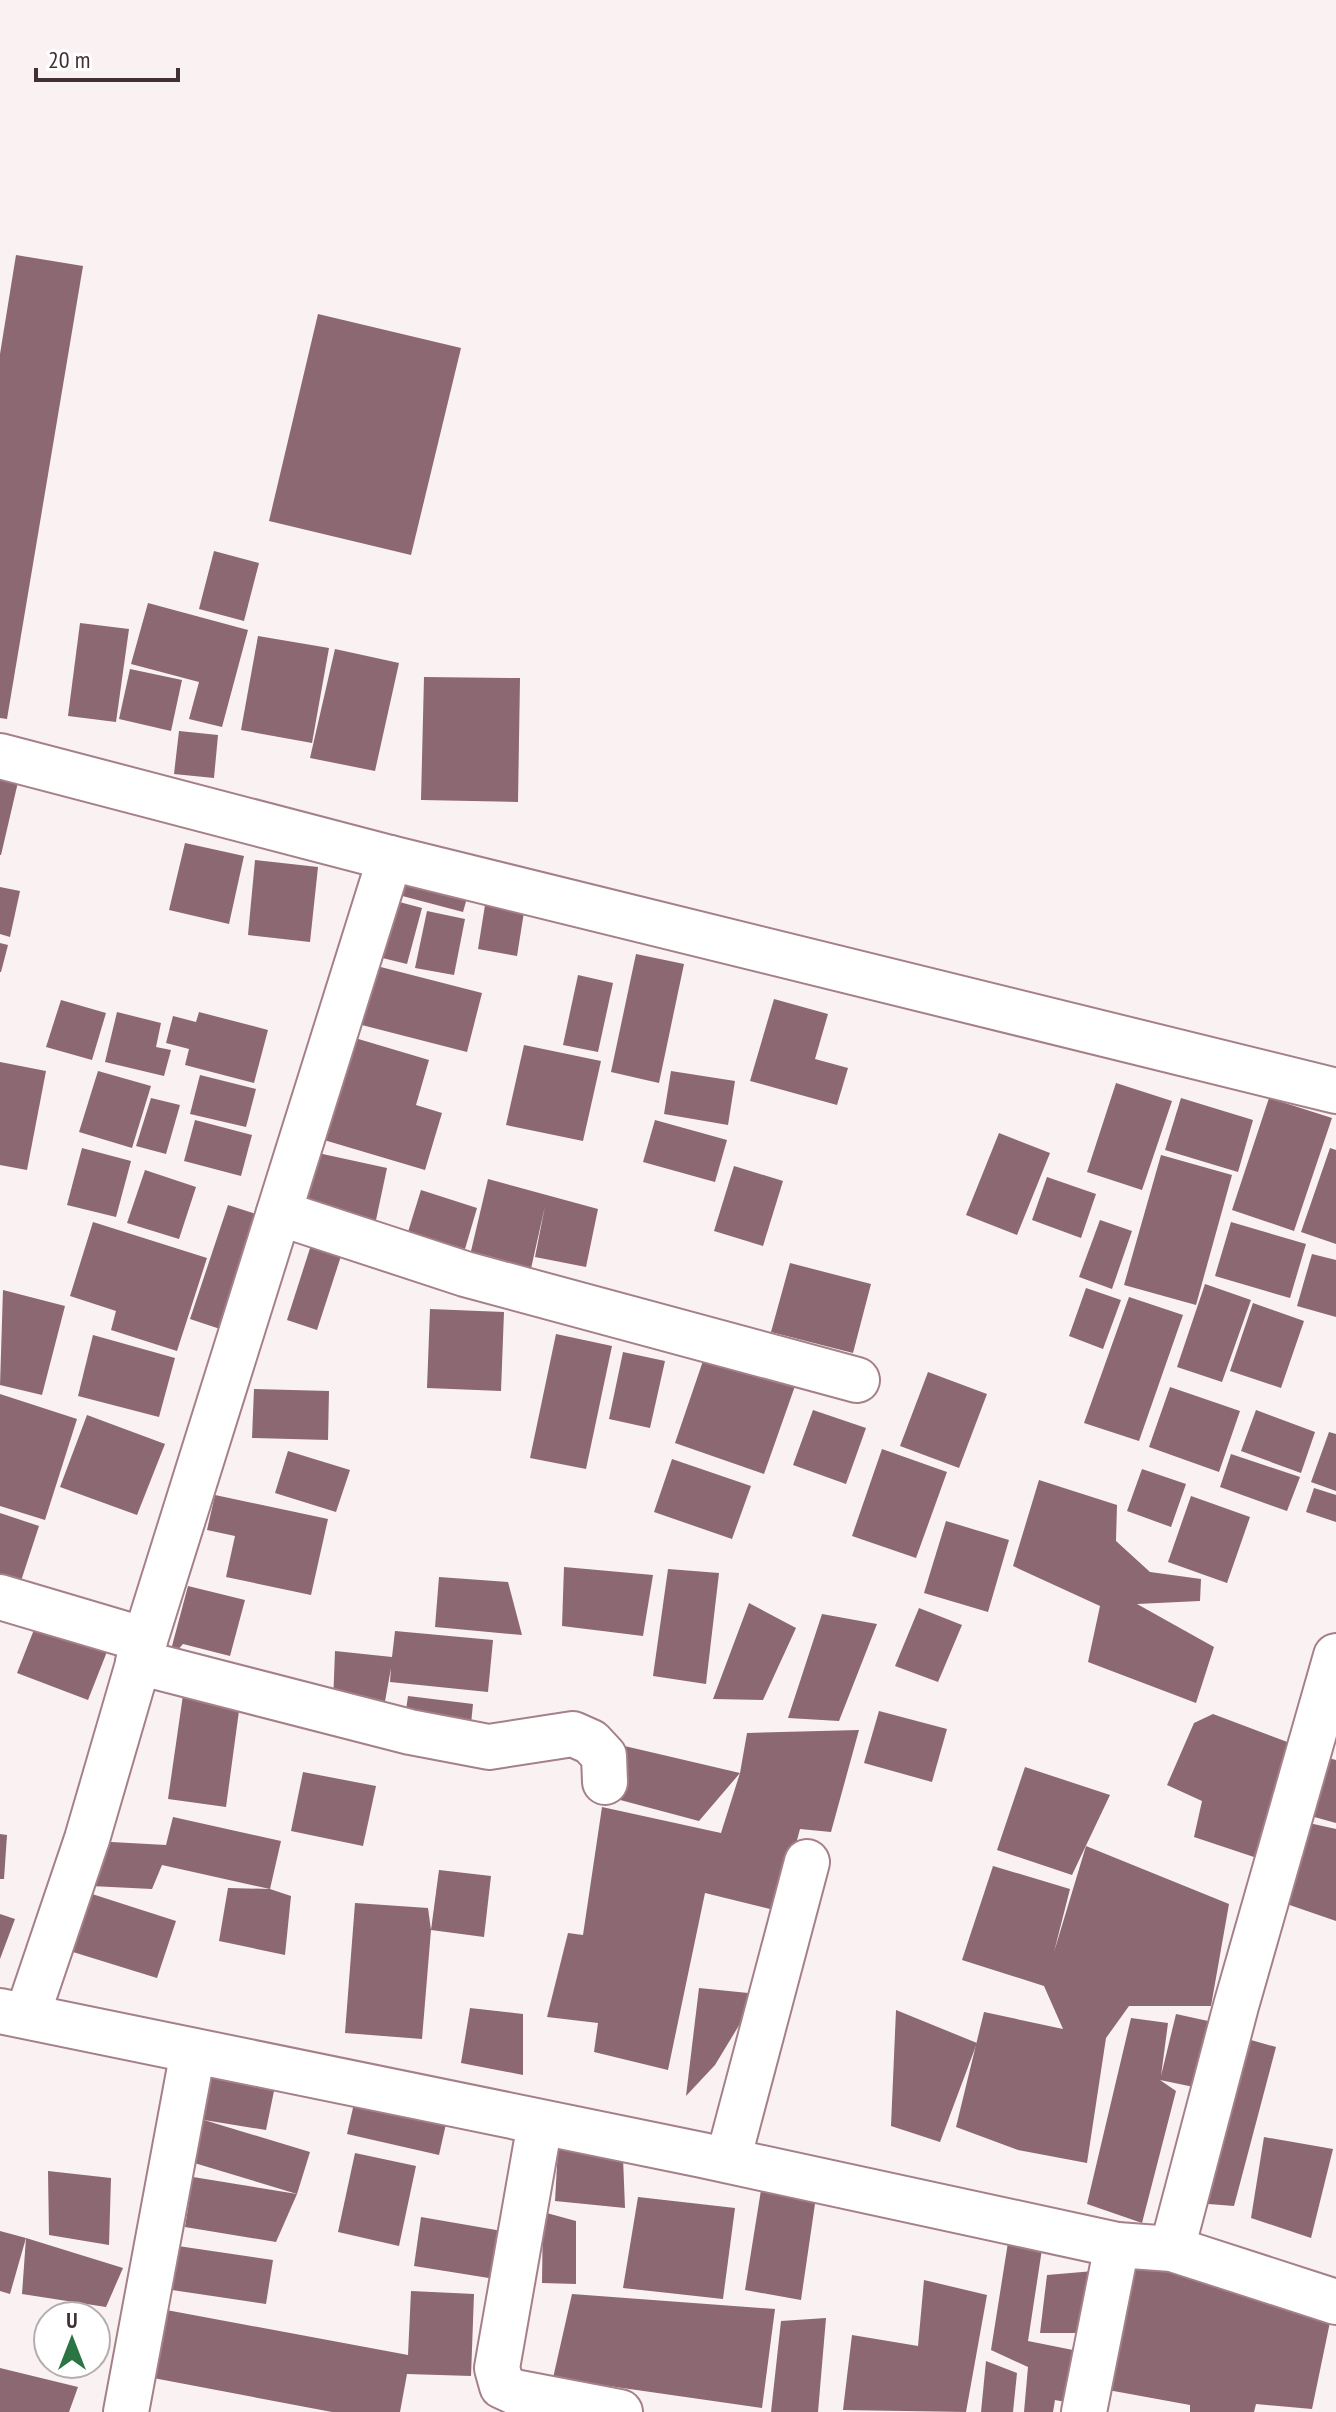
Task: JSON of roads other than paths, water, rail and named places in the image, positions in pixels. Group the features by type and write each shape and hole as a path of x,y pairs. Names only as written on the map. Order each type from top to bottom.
{"street":[{"path":"0,756 390,858 1336,1091"},
{"path":"390,858 141,1651 87,1839 13,2014 728,2160 1117,2245 1172,2249 1336,2302"},
{"path":"279,1213 465,1274 857,1380"},
{"path":"0,1597 141,1651 410,1732 489,1747 573,1734 591,1742 604,1756 605,1782"},
{"path":"1172,2249 1236,2006 1336,1656"},
{"path":"728,2160 807,1862"},
{"path":"126,2412 193,2051"},
{"path":"540,2123 497,2368 502,2386 515,2392 620,2412"},
{"path":"1084,2412 1117,2245"}]}
